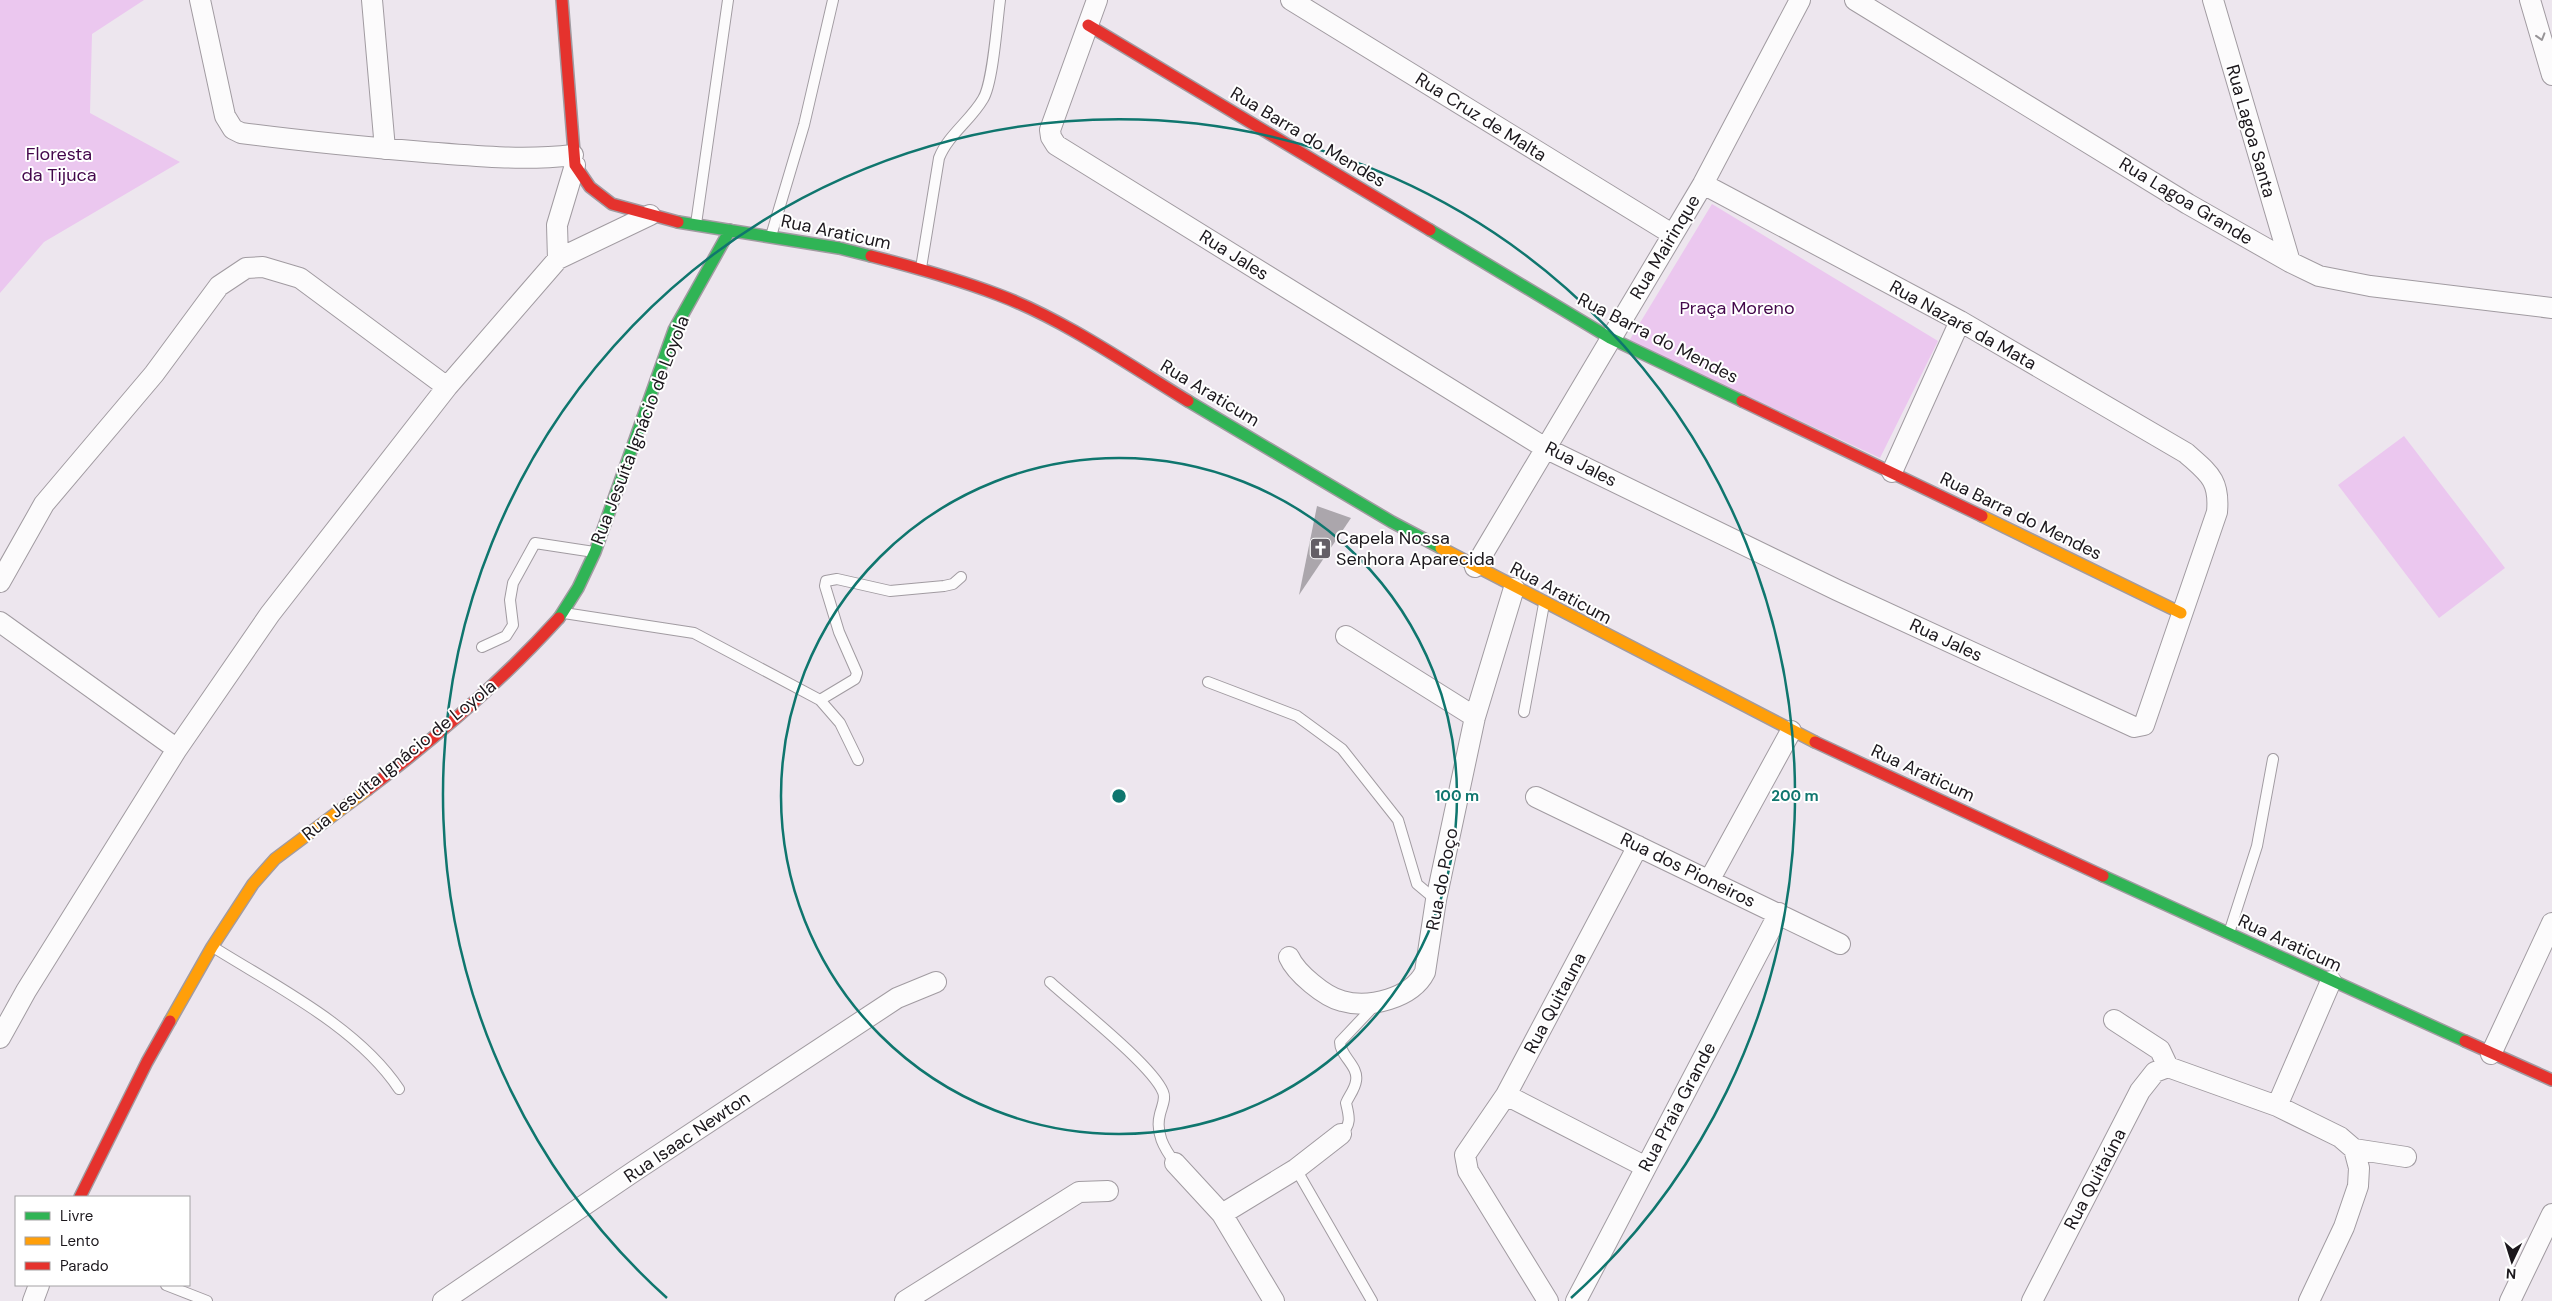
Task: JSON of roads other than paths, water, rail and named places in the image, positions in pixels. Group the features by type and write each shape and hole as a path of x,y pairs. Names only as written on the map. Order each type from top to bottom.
{"street":[{"path":"200,0 225,116 233,129 241,133 385,149 498,158 574,160"},
{"path":"372,0 385,149"},
{"path":"558,259 557,225 574,160 562,0"},
{"path":"1088,25 1097,0"},
{"name":"Rua Cruz de Malta","path":"1291,0 1672,234"},
{"name":"Rua Mairinque","path":"1475,567 1703,184 1800,0"},
{"name":"Rua Lagoa Grande","path":"1855,0 2188,204 2290,262 2319,276 2370,286 2552,308"},
{"name":"Rua Lagoa Santa","path":"2212,0 2290,262"},
{"path":"2530,0 2552,75"},
{"name":"Rua Jales","path":"1088,25 1051,126 1050,137 1056,145 1547,448 1837,590 2134,727 2144,725 2149,714 2181,613"},
{"name":"Rua Barra do Mendes","path":"1088,25 1610,338 1892,472 2181,613"},
{"name":"Rua Araticum","path":"574,160 590,187 612,204 696,225 839,248 921,269 1000,295 1054,321 1392,522 1544,604 1790,731 2331,981 2552,1080"},
{"name":"Rua Nazaré da Mata","path":"1703,184 1960,321 2186,453 2214,479 2218,498 2217,512 2181,613"},
{"path":"0,1038 26,991 177,749 270,614 447,387 558,259 650,215"},
{"name":"Rua Jesuíta Ignácio de Loyola","path":"80,1196 147,1062 212,946 253,884 276,859 468,709 521,660 563,613 578,588 595,552 674,330 730,230"},
{"path":"0,582 44,504 154,374 219,286 246,268 263,267 300,278 447,387"},
{"path":"1892,472 1960,321"},
{"name":"Rua do Poço","path":"1289,957 1299,973 1335,999 1351,1003 1378,1001 1412,988 1421,980 1425,972 1436,900 1475,717 1514,588"},
{"path":"0,622 177,749"},
{"path":"1346,636 1475,717"},
{"path":"1710,879 1790,731"},
{"name":"Rua dos Pioneiros","path":"1536,797 1710,879 1840,944"},
{"name":"Rua Quitauna","path":"1548,1301 1468,1171 1465,1155 1506,1095 1638,846"},
{"name":"Rua Praia Grande","path":"1576,1301 1778,913"},
{"path":"2491,1054 2552,923"},
{"path":"2277,1106 2331,981"},
{"name":"Rua Isaac Newton","path":"443,1301 897,998 936,982"},
{"path":"2114,1020 2160,1050 2168,1067 2277,1106 2340,1137 2354,1149 2406,1157"},
{"name":"Rua Quitaúna","path":"2032,1301 2140,1092 2155,1072 2168,1067"},
{"path":"1506,1095 1646,1166"},
{"path":"1222,1214 1296,1169 1341,1134"},
{"path":"2308,1301 2344,1227 2358,1186 2359,1168 2354,1149"},
{"path":"1175,1163 1222,1214 1274,1301"},
{"path":"905,1301 1079,1192 1108,1191"},
{"path":"2510,1301 2552,1214"},
{"path":"33,1301 39,1286"}],"lane":[{"path":"696,225 728,0"},
{"path":"771,237 804,125 833,0"},
{"path":"921,269 939,158 943,148 962,128 985,95 1000,0"},
{"path":"482,647 506,636 513,625 510,604 513,584 535,543 595,552"},
{"path":"820,700 855,679 857,673 839,632 825,586 826,581 837,580 890,591 944,586 961,577"},
{"path":"1524,712 1544,604"},
{"path":"563,613 694,633 820,700 840,724 858,760"},
{"path":"1208,682 1297,716 1342,749 1398,820 1417,884 1436,900"},
{"path":"2229,934 2257,846 2273,759"},
{"path":"212,946 322,1015 371,1054 391,1075 399,1089"},
{"path":"1050,982 1147,1069 1161,1088 1165,1100 1159,1116 1158,1134 1175,1163"},
{"path":"1341,1134 1347,1128 1350,1115 1346,1103 1356,1083 1356,1076 1340,1047 1340,1042 1378,1001"},
{"path":"1296,1169 1372,1301"},
{"path":"169,1286 207,1301"}],"place":[{"name":"Capela Nossa Senhora Aparecida","path":"1320,548"}],"park label":[{"name":"Floresta da Tijuca","path":"59,164"},
{"name":"Praça Moreno","path":"1737,308"}]}
